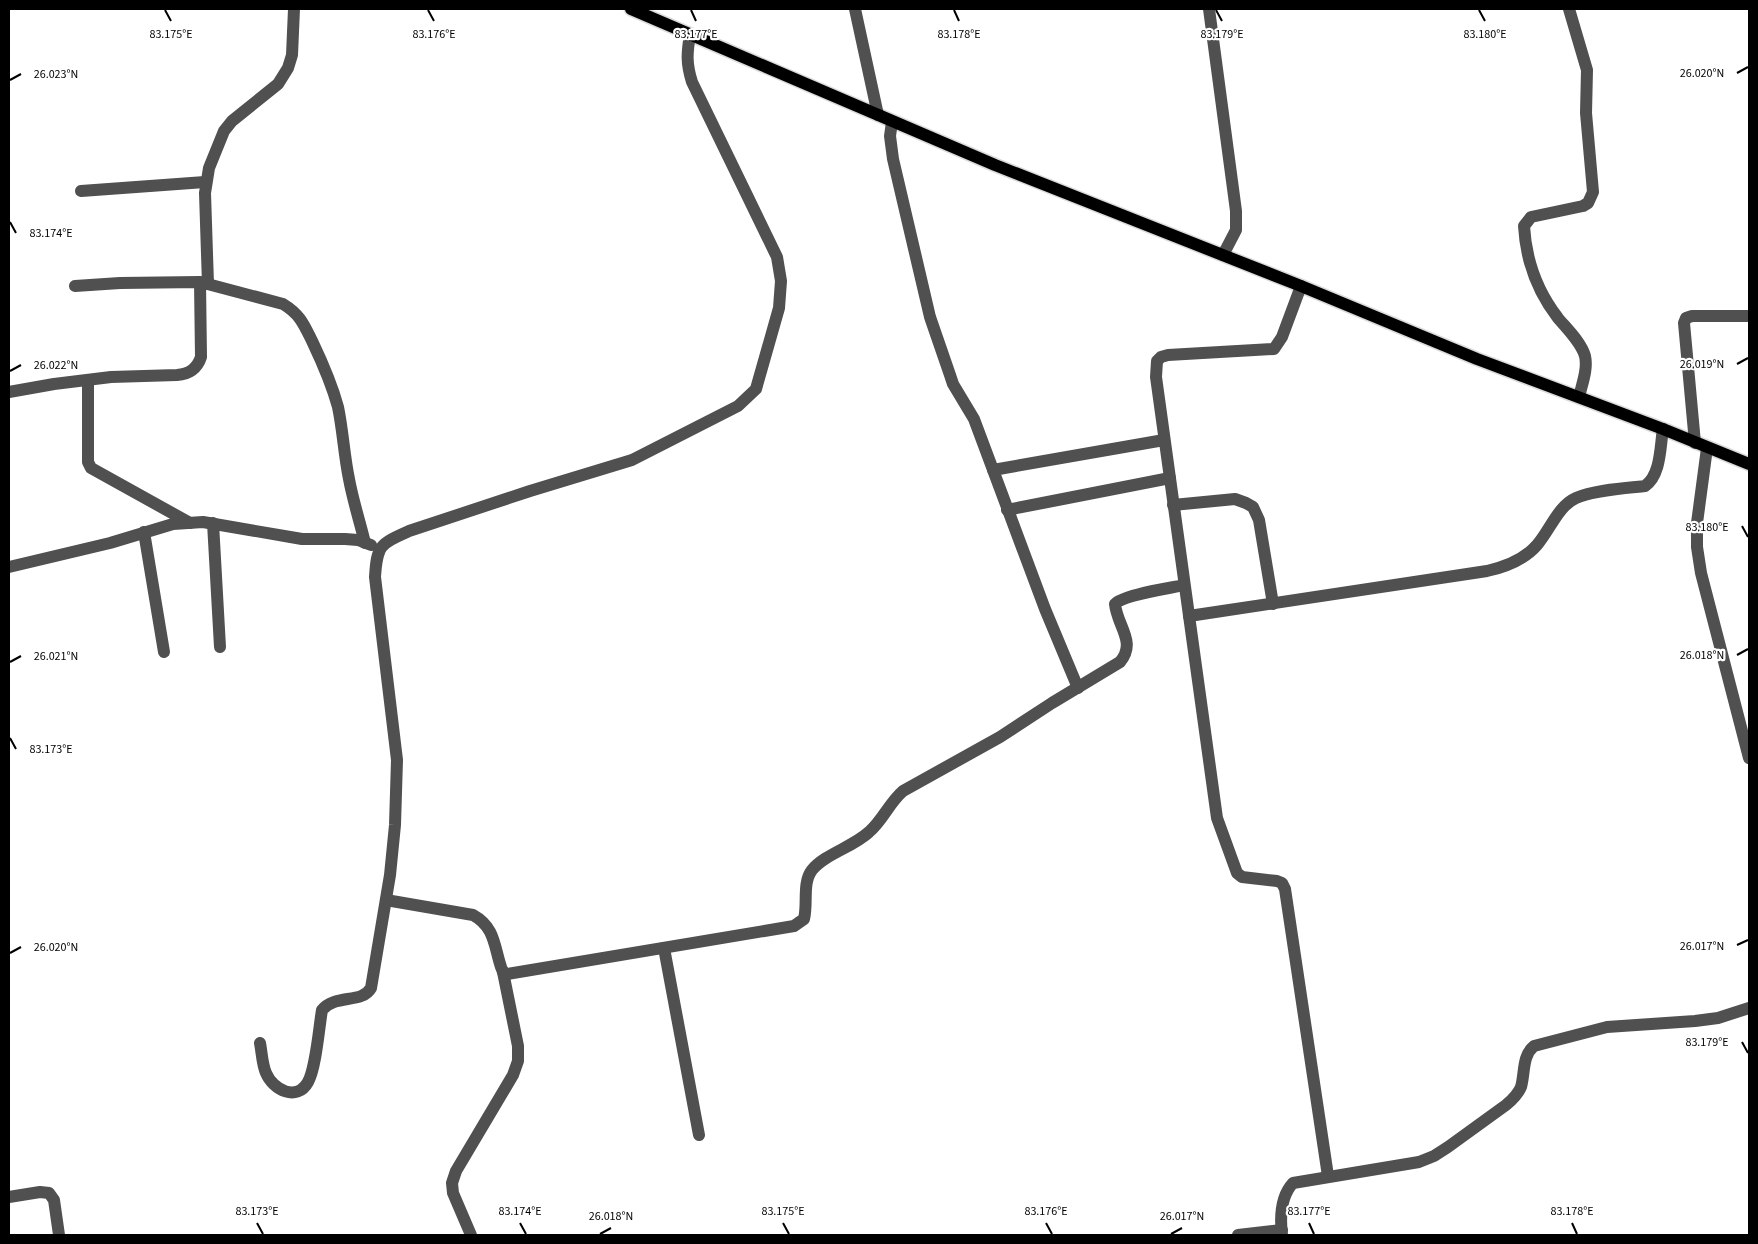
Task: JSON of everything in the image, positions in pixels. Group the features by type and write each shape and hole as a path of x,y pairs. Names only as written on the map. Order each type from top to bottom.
{"main road":[{"path":"630,9 995,165 1477,358 1664,429 1749,464"}],"street":[{"path":"9,392 88,380 185,374 198,366 201,357 204,283 205,182 221,136 232,121 278,84 288,68 292,55 294,9"},
{"path":"854,9 878,115"},
{"path":"1209,9 1236,211 1236,230 1223,255"},
{"path":"1569,9 1587,70 1586,113 1593,192 1588,203 1584,206 1530,217 1524,226 1529,265 1534,278 1549,306 1576,339 1585,354 1586,364 1579,397"},
{"path":"260,1043 263,1064 270,1080 282,1091 288,1093 302,1089 308,1082 312,1069 322,1010 332,1002 365,996 371,988 386,900 395,824 397,760 376,577 376,560 379,548 390,539 409,531 632,460 738,406 756,389 779,308 781,281 778,257 692,82 686,56 690,34"},
{"path":"892,122 891,146 930,317 953,384 974,419 1045,609 1078,688"},
{"path":"82,191 205,182"},
{"path":"75,286 120,283 204,283 283,304 294,310 300,316 324,367 334,394 341,422 349,481 365,543"},
{"path":"1301,286 1282,337 1274,349 1168,355 1161,357 1157,361 1156,377 1215,807 1235,870 1242,877 1282,883 1287,895 1328,1176"},
{"path":"1749,316 1692,316 1686,318 1684,323 1701,445 1697,548 1749,758"},
{"path":"88,380 88,462 91,468 190,523"},
{"path":"1189,616 1486,572 1514,563 1536,546 1561,511 1576,498 1591,493 1645,486 1651,481 1656,469 1664,429"},
{"path":"992,470 1164,440"},
{"path":"1007,510 1170,478"},
{"path":"1173,505 1235,499 1246,502 1253,507 1259,520 1273,604"},
{"path":"9,567 110,543 173,524 202,522 302,539 345,539 379,548"},
{"path":"213,523 220,646"},
{"path":"144,532 164,652"},
{"path":"503,972 512,974 799,924 804,919 806,912 807,884 812,870 870,832 880,822 894,798 903,791 1000,737 1120,662 1125,656 1127,648 1126,638 1116,610 1115,604 1117,601 1184,585"},
{"path":"386,900 473,915 482,920 491,931 503,972 518,1046 518,1061 513,1076 456,1171 452,1183 453,1194 471,1235"},
{"path":"664,948 699,1135"},
{"path":"1238,1235 1282,1233 1284,1198 1287,1190 1293,1183 1419,1162 1434,1156 1499,1110 1515,1096 1520,1088 1529,1050 1534,1046 1607,1027 1695,1022 1718,1018 1749,1008"},
{"path":"9,1197 40,1192 49,1193 54,1200 59,1235"}]}
